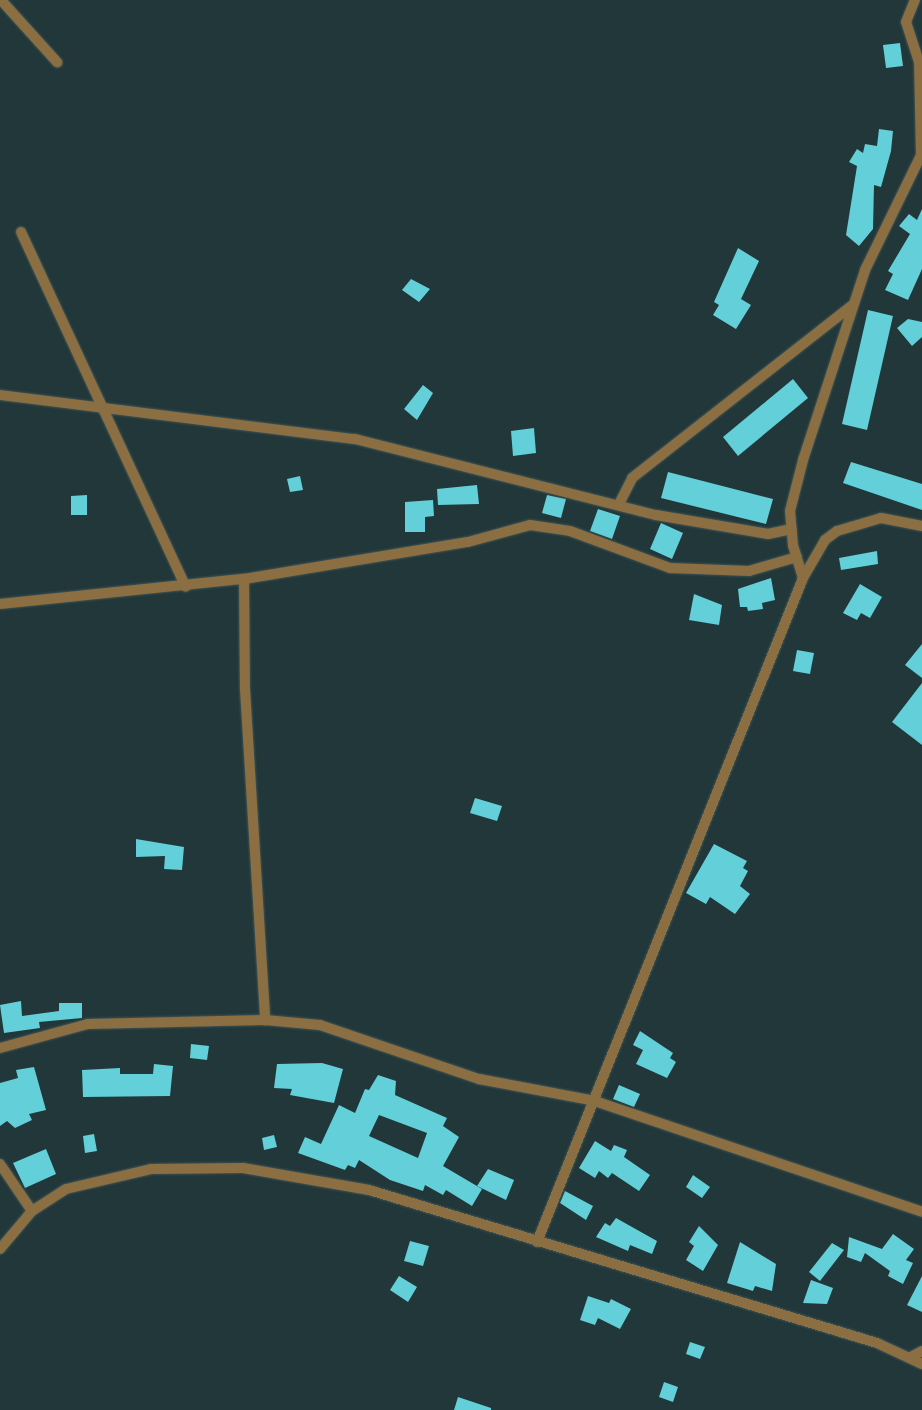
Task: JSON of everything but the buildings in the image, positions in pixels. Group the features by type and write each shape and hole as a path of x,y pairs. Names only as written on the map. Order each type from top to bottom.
{"street":[{"path":"1,0 57,62"},
{"path":"803,578 791,530 790,511 803,460 865,270 912,182 921,155 919,62 906,22 915,0"},
{"path":"21,232 106,409 186,588"},
{"path":"619,504 632,478 662,452 854,304"},
{"path":"0,395 355,439 619,504 735,530 768,534 791,530"},
{"path":"537,1242 803,578 825,540 837,531 881,518 922,526"},
{"path":"0,604 186,588 468,542 530,524 570,531 678,569 749,571 797,557"},
{"path":"244,579 245,689 265,1020"},
{"path":"0,1048 88,1024 265,1020 320,1025 479,1079 595,1101 922,1212"},
{"path":"0,1164 32,1210"},
{"path":"0,1248 32,1210 66,1189 151,1169 243,1168 370,1190 537,1242 868,1340 922,1364"},
{"path":"908,1358 922,1350"}]}
